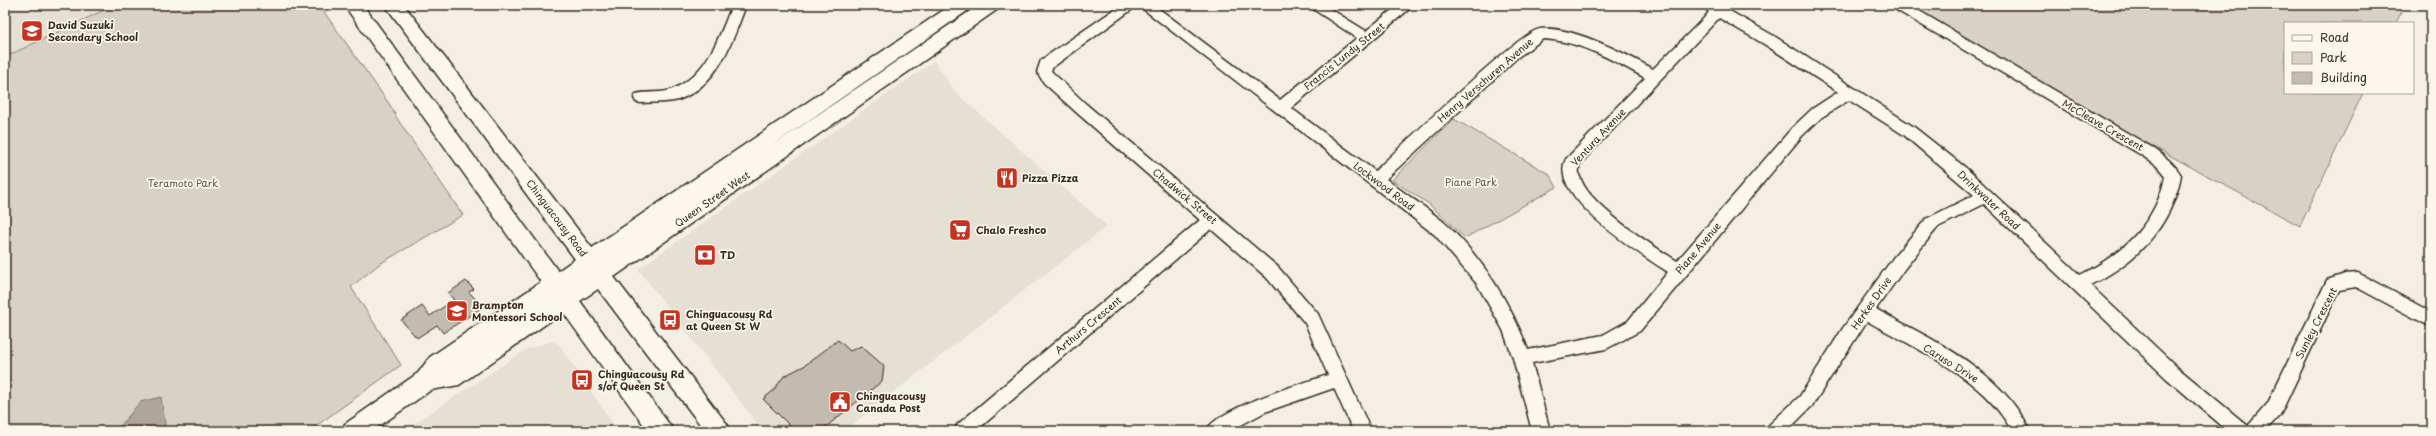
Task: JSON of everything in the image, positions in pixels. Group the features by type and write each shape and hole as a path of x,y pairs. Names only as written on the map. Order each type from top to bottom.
{"main road":[{"path":"353,5 662,431"},
{"name":"Chinguacousy Road","path":"394,5 719,431"},
{"name":"Queen Street West","path":"888,67 964,5"},
{"name":"Queen Street West","path":"352,431 426,380 451,378 560,292 888,67 992,5"}],"street":[{"path":"641,98 675,95 701,78 722,49 739,5"},
{"name":"Chadwick Street","path":"1131,5 1046,64 1044,72 1049,79 1081,108 1272,272 1312,318 1362,431"},
{"name":"Lockwood Road","path":"1145,5 1441,230 1483,279 1511,328 1522,358 1541,431"},
{"path":"1314,5 1366,38"},
{"name":"Francis Lundy Street","path":"1280,108 1407,5"},
{"name":"McCleave Crescent","path":"1898,5 2148,152 2163,163 2172,175 2172,185 2159,217 2138,242 2118,263 2077,284"},
{"name":"Drinkwater Road","path":"1716,7 1909,131 1985,196 2172,373 2241,431"},
{"name":"Ventura Avenue","path":"1679,271 1622,232 1587,202 1569,176 1571,163 1655,77 1716,7"},
{"name":"Henry Verschuren Avenue","path":"1375,180 1513,54 1540,34 1561,35 1602,50 1622,58 1655,77"},
{"name":"Piane Avenue","path":"1522,358 1606,342 1634,326 1797,132 1817,113 1850,92"},
{"name":"Herkes Drive","path":"1775,431 1806,400 1899,263 1932,223 1985,196"},
{"name":"Arthurs Crescent","path":"963,431 1212,219"},
{"name":"Sunley Crescent","path":"2254,431 2274,409 2333,285 2345,281 2358,280 2431,320"},
{"name":"Caruso Drive","path":"1865,311 1972,374 2005,403 2017,420 2021,431"},
{"path":"1215,431 1237,415 1276,399 1338,379"}],"shaded area":[{"name":"David Suzuki Secondary School","path":"5,5 115,5 5,57"},
{"path":"934,61 957,94 1107,226 844,431 763,431 638,269"},
{"path":"553,341 560,346 618,431 403,431 527,349"},
{"path":"161,397 165,423 163,431 114,431 118,429 140,402"}],"green space":[{"name":"Teramoto Park","path":"115,5 319,5 390,105 398,120 463,215 378,265 351,287 401,365 309,431 5,431 5,57"},
{"path":"1907,5 2405,5 2396,22 2284,22 2284,94 2363,94 2300,226 2130,134"},
{"name":"Piane Park","path":"1454,119 1549,174 1557,187 1465,238 1429,204 1392,180"}],"building":[{"name":"Brampton Montessori School","path":"466,281 474,289 469,292 483,307 443,333 437,325 417,338 401,320 422,306 430,316 454,300 448,293"},
{"path":"838,340 850,351 861,346 884,366 882,381 821,431 795,431 763,399 773,391 784,376 804,366"}],"place":[{"name":"David Suzuki Secondary School","path":"32,31"},
{"name":"Pizza Pizza","path":"1007,178"},
{"name":"Chalo Freshco","path":"960,230"},
{"name":"TD","path":"705,255"},
{"name":"Brampton Montessori School","path":"457,311"},
{"name":"Chinguacousy Rd at Queen St W","path":"670,320"},
{"name":"Chinguacousy Rd s/of Queen St","path":"582,380"},
{"name":"Chinguacousy Canada Post","path":"840,402"}]}
